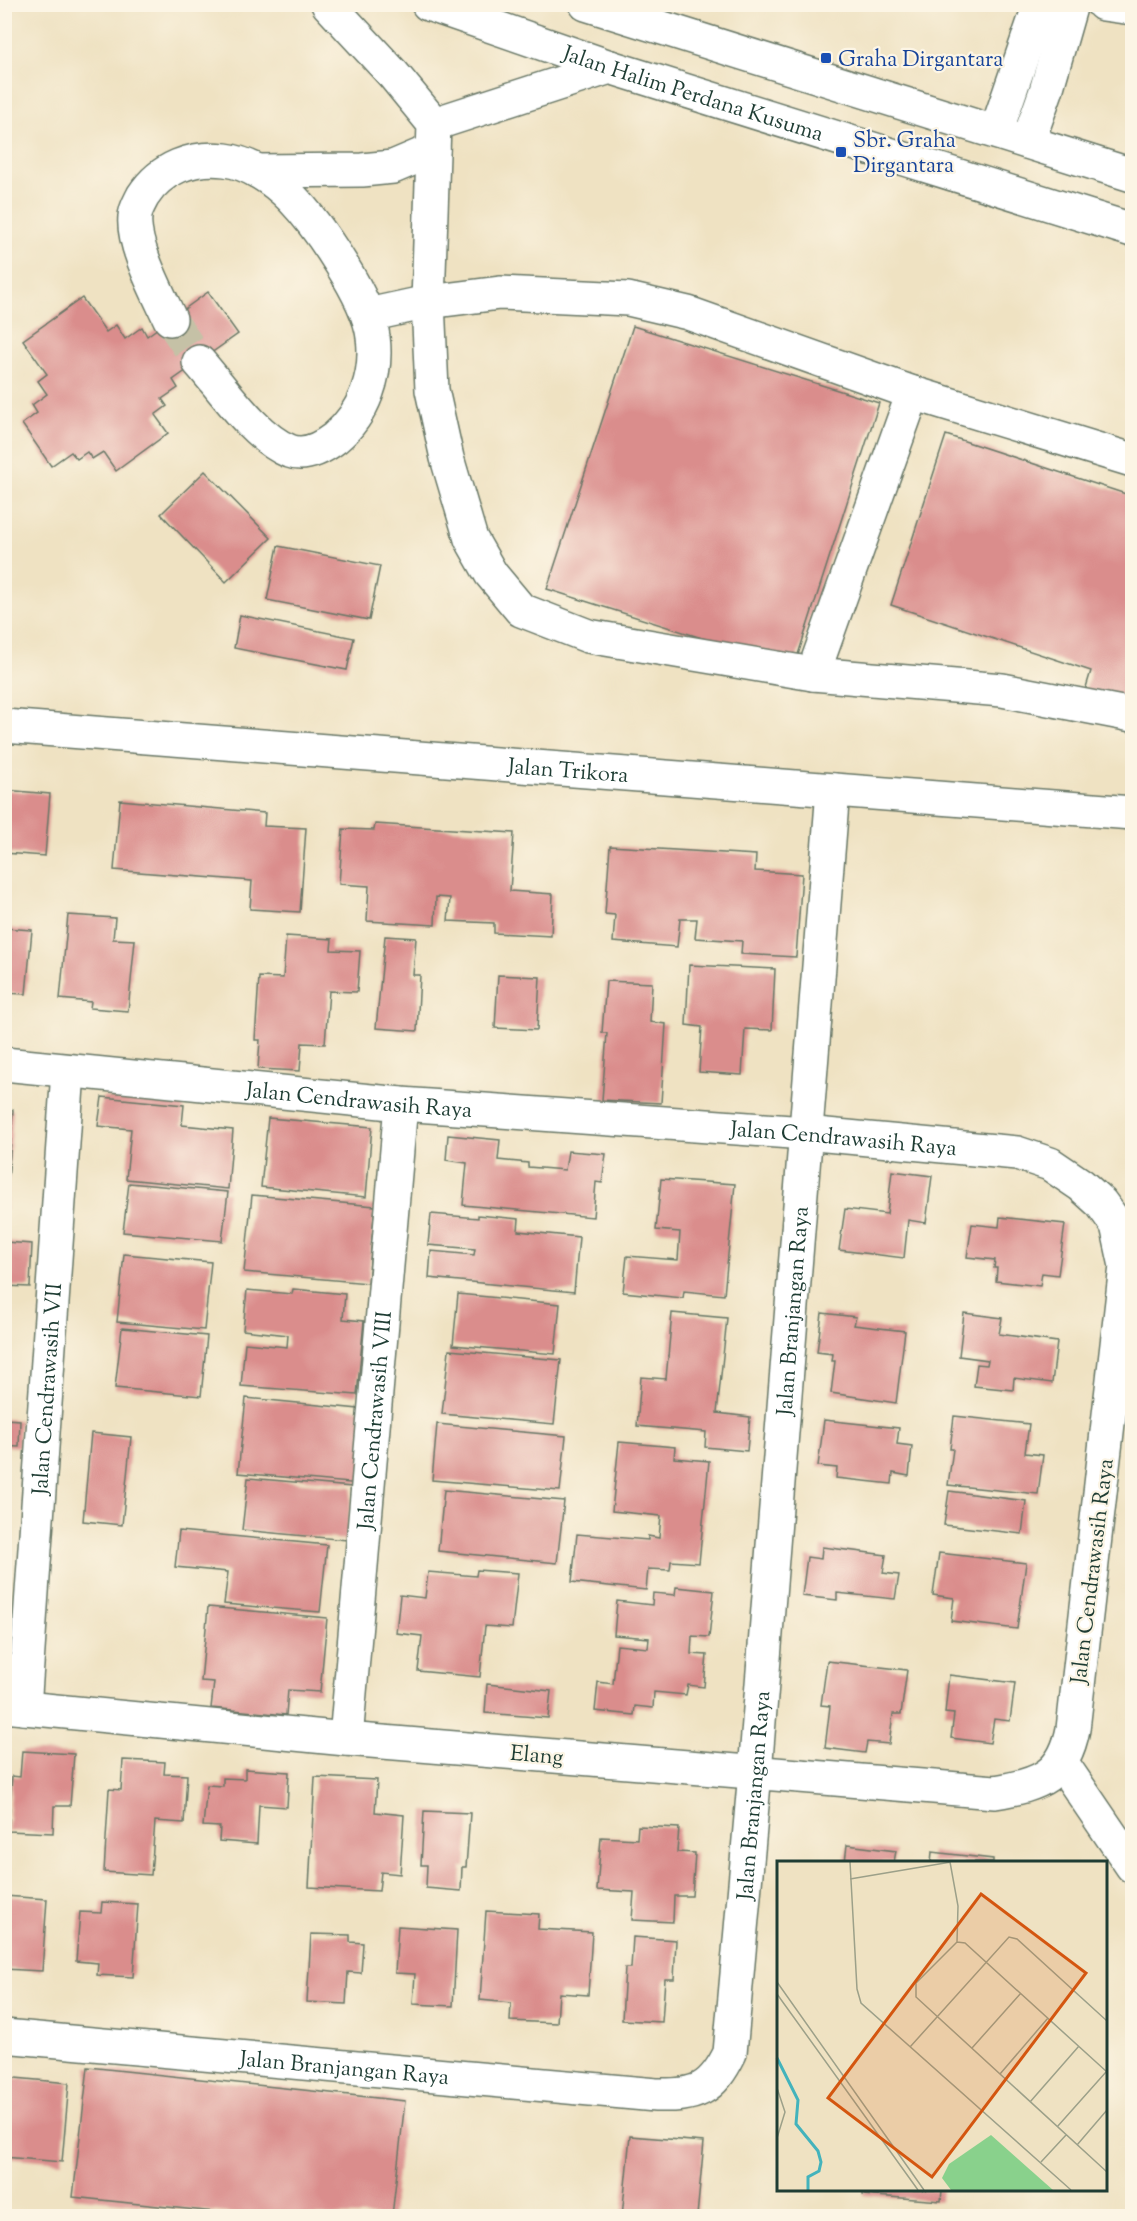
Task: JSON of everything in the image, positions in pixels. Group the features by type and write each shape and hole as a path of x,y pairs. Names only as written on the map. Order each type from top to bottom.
{"street":[{"path":"328,4 393,74 433,137 428,302 432,390 447,458 471,539 491,574 521,610 588,636 813,674 1002,690 1132,715"},
{"name":"Jalan Halim Perdana Kusuma","path":"428,4 610,67 1132,230"},
{"path":"586,4 1132,175"},
{"path":"996,132 1040,4"},
{"path":"1028,142 1046,91 1071,4"},
{"path":"1103,4 1132,8"},
{"path":"257,171 362,170 393,167 433,137 610,67"},
{"path":"170,319 152,281 139,244 135,216 140,201 150,185 162,174 180,165 198,160 219,159 236,161 257,171 292,198 334,254 368,315 373,337 374,364 369,391 356,416 345,430 318,449 305,453 290,452 254,426 199,362"},
{"path":"368,315 428,302 500,293 628,299 688,313 913,393 1132,460"},
{"path":"813,674 913,393"},
{"name":"Jalan Trikora","path":"4,726 1132,813"},
{"name":"Jalan Branjangan Raya","path":"4,2036 684,2096 705,2087 720,2073 730,2053 755,1772 833,790"},
{"name":"Jalan Cendrawasih Raya","path":"4,1064 401,1104 804,1133 1017,1153 1050,1164 1081,1185 1101,1203 1117,1225 1126,1266 1073,1729 1070,1745 1062,1763"},
{"name":"Jalan Cendrawasih VII","path":"14,1707 68,1071"},
{"name":"Jalan Cendrawasih VIII","path":"346,1738 401,1104"},
{"name":"Elang","path":"14,1707 346,1738 995,1792 1019,1788 1042,1779 1062,1763"},
{"path":"1062,1763 1132,1866"}],"building":[{"path":"208,292 238,334 173,380 178,388 162,399 167,406 155,415 168,433 116,471 103,452 92,459 87,452 77,459 71,452 51,466 22,424 37,413 32,405 47,394 38,381 47,374 23,340 82,298 106,332 116,325 125,339 142,327 147,336"},
{"path":"633,326 879,403 794,667 547,589"},
{"path":"946,435 1132,496 1132,710 1084,694 1091,671 891,605"},
{"path":"205,471 271,538 226,582 161,514"},
{"path":"278,546 380,566 369,620 267,600"},
{"path":"240,615 354,638 347,670 234,648"},
{"path":"5,790 50,794 45,856 4,853"},
{"path":"120,800 265,813 264,826 306,828 300,912 250,909 252,881 114,870"},
{"path":"375,824 514,833 510,891 553,894 551,936 494,933 494,923 448,921 450,898 436,897 435,925 367,921 369,886 339,884 343,829 374,830"},
{"path":"610,846 756,855 755,871 802,874 796,957 741,954 742,941 695,938 697,919 680,919 677,947 613,942 615,915 605,914"},
{"path":"68,915 115,918 113,939 135,940 128,1011 90,1008 91,1002 60,999"},
{"path":"4,928 32,930 26,994 4,993"},
{"path":"286,936 332,939 331,950 360,951 357,992 329,991 325,1044 302,1043 300,1071 258,1069 260,1040 255,1040 259,977 283,978"},
{"path":"385,936 416,938 413,975 420,975 417,1031 376,1028"},
{"path":"689,965 775,969 772,1030 745,1029 742,1075 699,1072 702,1027 686,1025"},
{"path":"498,975 540,977 537,1030 495,1028"},
{"path":"606,981 652,983 650,1022 666,1024 661,1103 602,1100 607,1033 602,1033"},
{"path":"102,1097 184,1105 182,1125 233,1130 228,1189 126,1179 131,1129 98,1126"},
{"path":"4,1109 13,1110 6,1210 4,1210"},
{"path":"268,1118 372,1127 366,1197 261,1187"},
{"path":"448,1135 500,1140 498,1160 528,1163 528,1167 565,1170 568,1151 606,1154 602,1183 596,1182 593,1217 463,1205 467,1163 446,1160"},
{"path":"892,1171 932,1176 926,1223 908,1220 904,1258 839,1250 845,1209 887,1214"},
{"path":"661,1179 735,1184 724,1295 684,1291 683,1298 623,1292 627,1256 678,1260 680,1232 656,1230"},
{"path":"129,1183 228,1192 222,1241 123,1232"},
{"path":"252,1195 375,1206 368,1283 244,1272"},
{"path":"431,1214 519,1219 518,1231 579,1237 574,1292 429,1278 431,1251 474,1255 475,1249 428,1245"},
{"path":"1000,1217 1065,1224 1058,1275 1042,1273 1040,1286 996,1281 995,1260 967,1257 972,1224 999,1227"},
{"path":"5,1242 32,1244 30,1287 5,1286"},
{"path":"124,1254 211,1262 204,1330 117,1322"},
{"path":"293,1289 345,1294 343,1319 364,1321 357,1395 241,1386 245,1343 287,1347 288,1335 243,1330 247,1290 292,1294"},
{"path":"458,1294 560,1304 555,1354 453,1345"},
{"path":"672,1313 727,1318 717,1413 750,1417 747,1451 705,1447 706,1432 637,1426 641,1377 666,1379"},
{"path":"822,1313 856,1317 854,1325 905,1331 896,1403 831,1393 835,1361 832,1361 833,1354 817,1352"},
{"path":"964,1313 1002,1318 999,1334 1057,1342 1052,1383 1014,1378 1013,1390 974,1386 977,1364 987,1365 988,1360 959,1356"},
{"path":"122,1328 207,1336 201,1396 115,1388"},
{"path":"449,1350 561,1360 554,1424 442,1414"},
{"path":"246,1398 369,1410 361,1484 238,1473"},
{"path":"954,1416 1029,1424 1025,1453 1043,1455 1038,1494 948,1485 953,1449 950,1449"},
{"path":"4,1419 20,1420 19,1447 4,1446"},
{"path":"824,1420 899,1428 897,1444 912,1446 909,1476 893,1473 892,1484 836,1478 837,1468 818,1466"},
{"path":"437,1424 566,1436 560,1491 432,1480"},
{"path":"91,1433 131,1437 122,1525 83,1521"},
{"path":"619,1442 675,1447 674,1458 709,1461 699,1563 671,1561 670,1570 648,1569 646,1590 572,1582 577,1534 648,1540 648,1536 659,1538 661,1516 612,1511"},
{"path":"248,1478 352,1487 347,1540 242,1530"},
{"path":"444,1490 564,1501 557,1563 438,1551"},
{"path":"949,1491 1026,1501 1022,1534 944,1525"},
{"path":"179,1531 327,1545 320,1612 224,1604 228,1572 175,1567"},
{"path":"822,1547 886,1555 883,1573 899,1575 895,1599 837,1593 837,1600 802,1596 807,1557 821,1559"},
{"path":"939,1553 1026,1563 1017,1629 951,1621 954,1598 933,1595"},
{"path":"477,1570 518,1573 512,1628 485,1626 480,1677 418,1671 422,1636 396,1633 400,1595 425,1598 428,1572 476,1576"},
{"path":"676,1587 714,1591 709,1637 692,1636 691,1654 707,1655 704,1687 688,1685 686,1695 654,1692 653,1708 635,1706 634,1715 595,1711 598,1682 613,1684 617,1645 648,1648 649,1638 614,1635 617,1601 652,1605 653,1593 675,1595"},
{"path":"208,1607 327,1618 320,1692 288,1690 286,1715 211,1708 214,1682 201,1681"},
{"path":"827,1661 907,1670 901,1714 893,1714 889,1744 867,1742 865,1753 825,1748 830,1706 821,1705"},
{"path":"949,1675 1015,1683 1010,1721 994,1719 990,1743 951,1738 954,1714 945,1713"},
{"path":"487,1684 551,1691 548,1718 485,1713"},
{"path":"22,1751 74,1754 70,1806 54,1806 53,1833 8,1831 12,1776 20,1777"},
{"path":"123,1760 165,1762 164,1774 187,1775 184,1823 155,1821 151,1875 104,1872 109,1789 121,1790"},
{"path":"245,1769 289,1772 287,1807 259,1805 257,1844 219,1841 220,1827 203,1826 207,1785 223,1786 223,1778 245,1779"},
{"path":"315,1777 377,1780 375,1812 404,1815 400,1874 381,1872 379,1891 309,1887"},
{"path":"424,1811 470,1813 466,1867 462,1867 461,1891 426,1888 427,1865 421,1865"},
{"path":"638,1826 679,1828 677,1852 695,1853 692,1896 674,1896 673,1922 632,1920 634,1892 597,1890 601,1837 637,1839"},
{"path":"847,1845 896,1851 894,1861 845,1861"},
{"path":"932,1852 993,1859 993,1861 931,1861"},
{"path":"4,1896 47,1899 42,1971 4,1969"},
{"path":"102,1902 138,1904 133,1977 97,1975 98,1963 76,1961 80,1912 101,1913"},
{"path":"486,1911 539,1914 538,1929 592,1932 588,1995 559,1993 557,2023 510,2021 511,2003 480,2000"},
{"path":"398,1926 457,1930 453,2006 413,2004 415,1974 395,1973"},
{"path":"311,1934 350,1935 350,1942 363,1943 361,1973 348,1972 346,2004 307,2002"},
{"path":"633,1937 676,1940 674,1979 665,1979 662,2022 622,2020 625,1968 631,1968"},
{"path":"88,2067 405,2101 392,2216 253,2216 73,2197"},
{"path":"4,2077 69,2083 62,2162 4,2157"},
{"path":"630,2136 704,2142 697,2216 622,2216"},
{"path":"863,2191 942,2191 941,2201 863,2195"}],"tunnel":[{"path":"170,319 199,362"}],"place":[{"name":"Graha Dirgantara","path":"826,58"},
{"name":"Sbr. Graha Dirgantara","path":"841,152"}]}
